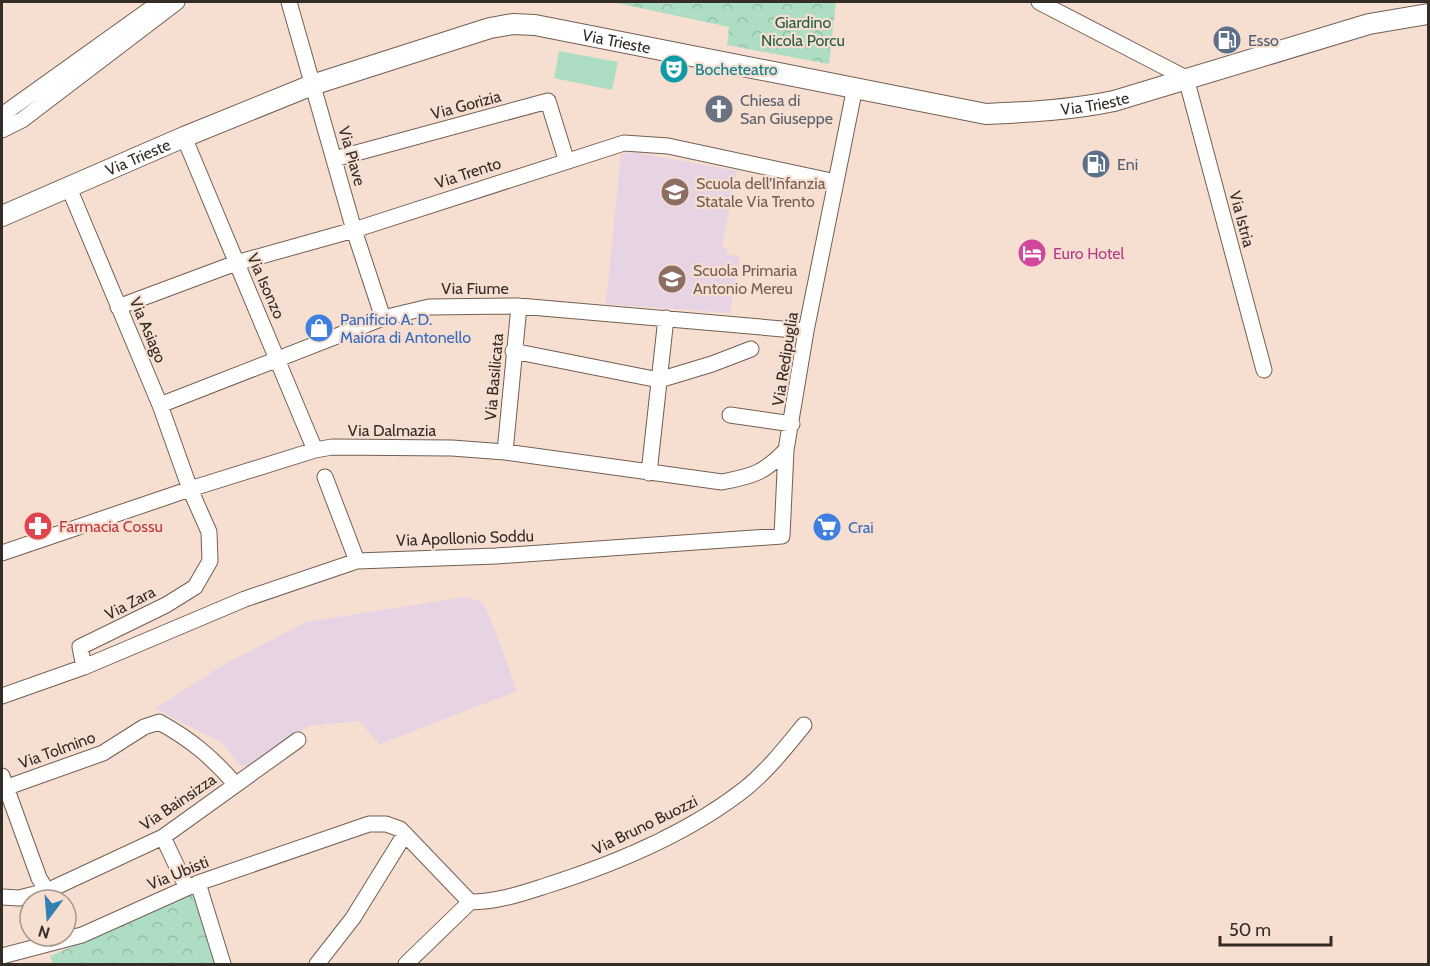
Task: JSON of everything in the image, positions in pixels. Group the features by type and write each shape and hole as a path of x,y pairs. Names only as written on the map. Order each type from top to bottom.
{"main road":[{"name":"Via Trieste","path":"2,216 184,137 312,85 490,28 513,24 535,25 987,114 1082,108 1369,24 1428,14"}],"street":[{"path":"2,115 145,8 160,2"},
{"path":"2,130 22,120 177,2"},
{"name":"Via Piave","path":"289,2 354,230 383,318"},
{"path":"1039,2 1186,78"},
{"name":"Via Istria","path":"1186,78 1264,370"},
{"name":"Via Redipuglia","path":"786,450 806,331 855,87"},
{"name":"Via Gorizia","path":"334,159 548,101 566,159"},
{"name":"Via Isonzo","path":"184,137 315,450"},
{"name":"Via Trento","path":"118,307 236,263 354,230 566,159 624,143 649,142 836,182"},
{"name":"Via Asiago","path":"69,188 160,405 190,489"},
{"name":"Via Fiume","path":"160,405 383,318 429,306 519,306 806,331"},
{"name":"Via Basilicata","path":"505,452 519,306"},
{"path":"649,473 666,318"},
{"path":"513,351 659,380 751,349"},
{"name":"Via Redipuglia","path":"730,415 792,424"},
{"name":"Via Dalmazia","path":"2,553 190,489 315,450 411,447 505,452 723,482 755,476 786,450"},
{"name":"Via Apollonio Soddu","path":"84,668 245,599 357,561 496,556 782,536 786,450"},
{"path":"325,477 357,561"},
{"name":"Via Zara","path":"84,668 80,647 166,605 195,587 210,561 209,532 190,489"},
{"path":"2,696 84,668"},
{"name":"Via Tolmino","path":"3,782 103,753 144,727 159,722 184,735 212,757 235,784"},
{"name":"Via Bruno Buozzi","path":"470,902 492,902 577,876 626,857 701,819 746,788 773,763 804,725"},
{"name":"Via Bainsizza","path":"53,888 163,837 298,740"},
{"path":"3,782 39,878 45,888"},
{"name":"Via Ubisti","path":"2,956 82,935 193,885 369,824 386,824 405,834"},
{"path":"317,964 353,918 405,834 470,902 406,964"},
{"path":"163,837 193,885 223,964"},
{"name":"Via Bainsizza","path":"2,897 18,898"}],"shaded area":[{"path":"633,152 737,171 722,247 727,249 726,254 740,257 730,313 606,304 621,154"},
{"path":"466,597 482,602 488,612 517,691 380,744 359,721 308,726 250,768 239,765 223,743 155,709 223,665 306,622"}],"green space":[{"name":"Giardino Nicola Porcu","path":"612,2 836,2 829,64 727,45 729,27"},
{"path":"559,51 618,62 612,90 554,78"},
{"path":"196,893 216,964 53,964 50,956 69,948 78,948 78,944"}],"place":[{"name":"Esso","path":"1227,40"},
{"name":"Bocheteatro","path":"674,69"},
{"name":"Chiesa di San Giuseppe","path":"719,109"},
{"name":"Eni","path":"1096,164"},
{"name":"Scuola dell'Infanzia Statale Via Trento","path":"675,192"},
{"name":"Euro Hotel","path":"1032,253"},
{"name":"Scuola Primaria Antonio Mereu","path":"672,279"},
{"name":"Panificio A. D. Maiora di Antonello","path":"319,328"},
{"name":"Farmacia Cossu","path":"38,526"},
{"name":"Crai","path":"827,527"}]}
